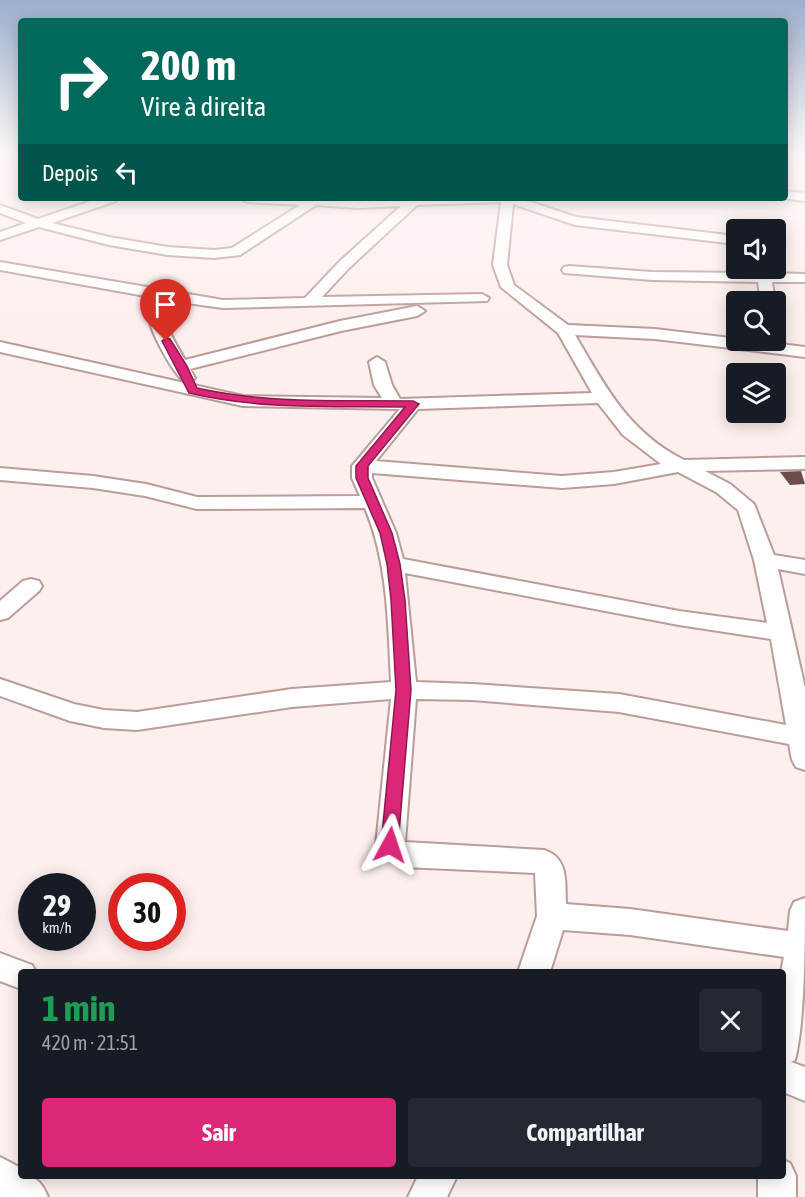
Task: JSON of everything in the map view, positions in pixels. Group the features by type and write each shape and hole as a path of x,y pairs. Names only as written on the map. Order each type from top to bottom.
{"street":[{"path":"8,212 38,223 109,240 168,251 228,254 236,252 297,212"},
{"path":"0,237 71,212"},
{"path":"309,302 401,212"},
{"path":"0,687 70,712 104,719 137,721 292,698 404,690 471,692 619,703 804,748 782,633 765,560 747,508 723,488 661,456 629,431 603,398 564,330 508,287 501,271 507,212"},
{"path":"545,212 575,221 726,239"},
{"path":"0,266 223,304 482,298"},
{"path":"569,270 652,276 726,274"},
{"path":"786,276 805,278"},
{"path":"182,366 340,326 514,292"},
{"path":"158,294 157,319 160,330 182,366 192,391"},
{"path":"564,330 595,329 726,340"},
{"path":"0,346 192,391 226,398 274,403 404,404 603,398"},
{"path":"786,348 805,352"},
{"path":"377,362 384,385 404,404"},
{"path":"404,404 362,466 362,478 386,533 393,564 404,690 390,845 403,855 544,862 549,867 552,916 535,969"},
{"path":"362,466 562,482 614,478 680,466 805,464"},
{"path":"0,474 35,475 146,490 197,503 372,502"},
{"path":"765,560 805,567"},
{"path":"393,564 679,618 782,633"},
{"path":"0,614 31,586"},
{"path":"786,1033 802,946 805,912"},
{"path":"552,916 630,922 802,946"},
{"path":"0,967 18,974"},
{"path":"786,1076 805,1084"},
{"path":"0,1176 29,1197"},
{"path":"427,1197 436,1179"},
{"path":"777,1179 777,1197"}],"building":[{"path":"801,471 805,484 790,485 780,472"}],"route":[{"path":"166,341 182,366 192,391 243,401 274,403 413,404 362,466 362,478 386,533 398,600 404,690 390,845"}]}
